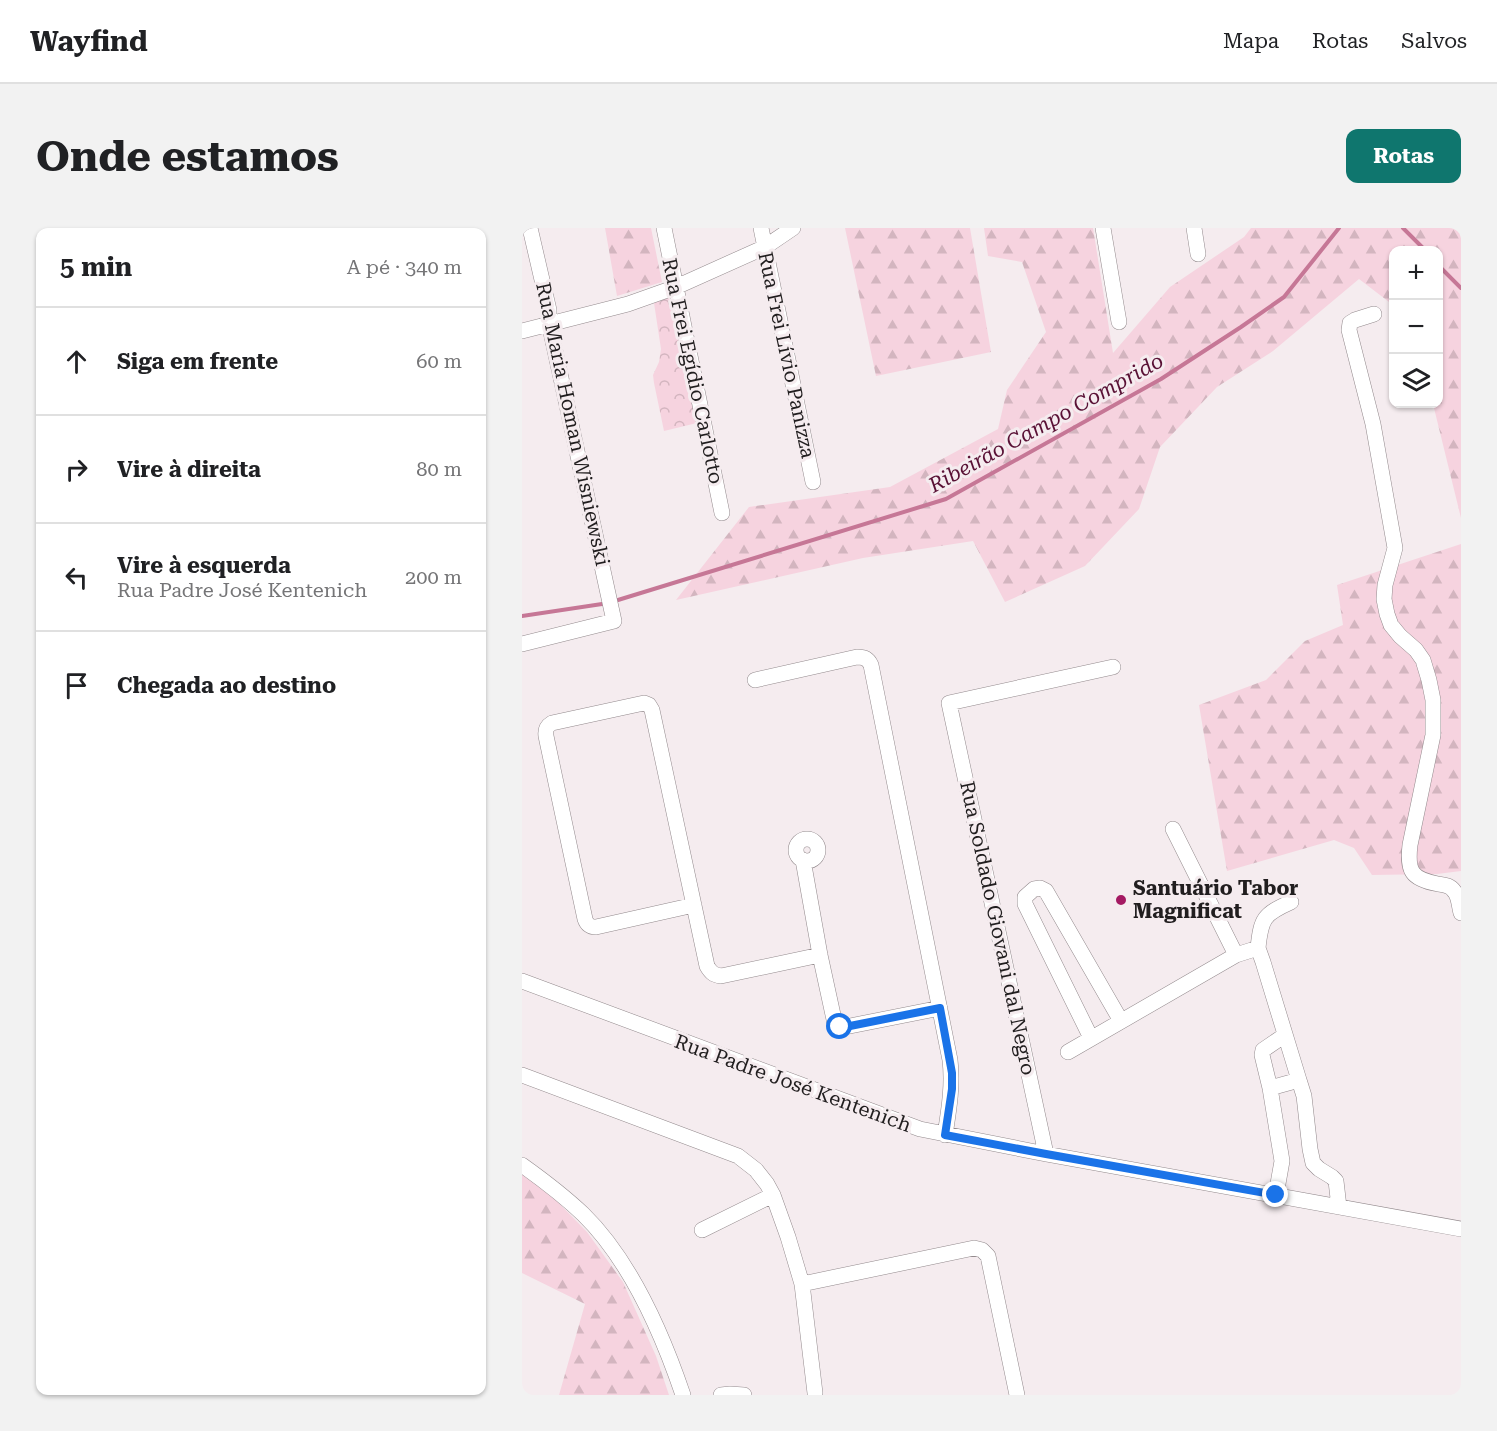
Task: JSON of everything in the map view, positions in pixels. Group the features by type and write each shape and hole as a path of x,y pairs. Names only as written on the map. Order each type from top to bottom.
{"street":[{"name":"Rua Maria Homan Wisniewski","path":"522,644 615,621 530,228"},
{"name":"Rua Frei Egídio Carlotto","path":"664,228 722,513"},
{"name":"Rua Frei Lívio Panizza","path":"761,228 813,482"},
{"path":"522,331 628,304 676,287 765,247 793,228"},
{"path":"1103,228 1119,322"},
{"path":"1194,228 1198,254"},
{"path":"1374,314 1350,323 1349,330 1373,424 1395,548 1384,585 1384,599 1392,625 1423,660 1433,700 1433,735 1408,859 1418,879 1449,885 1454,889 1461,913"},
{"path":"754,680 857,657 868,660 952,1073 945,1135"},
{"name":"Rua Soldado Giovani dal Negro","path":"1046,1154 949,703 1113,667"},
{"path":"694,905 596,927 587,925 546,736 545,730 548,725 644,704 649,705 652,710 710,972 722,976 820,955"},
{"path":"1173,829 1236,955"},
{"path":"803,860 835,1024 845,1027 940,1008"},
{"path":"1091,1038 1025,904 1025,897 1034,889 1040,888 1046,891 1121,1022"},
{"path":"1291,902 1274,910 1264,919 1260,928 1258,948 1304,1096 1313,1162 1336,1181 1339,1207"},
{"path":"1068,1052 1236,955 1258,948"},
{"name":"Rua Padre José Kentenich","path":"522,981 905,1125 1046,1154 1461,1229"},
{"path":"1276,1195 1282,1161 1262,1055 1263,1050 1285,1035"},
{"path":"522,1075 738,1156 756,1170 773,1195 802,1284 812,1394"},
{"path":"1270,1088 1299,1080"},
{"path":"522,1165 584,1215 618,1257 653,1320 683,1395"},
{"path":"702,1230 773,1195"},
{"path":"802,1284 974,1248 982,1250 988,1256 1017,1395"},
{"path":"721,1395 744,1395"}],"green space":[{"path":"605,228 651,228 662,282 617,296"},
{"path":"845,228 970,228 991,352 876,376"},
{"path":"984,228 1093,228 1113,353 1170,287 1244,237 1251,228 1461,228 1461,518 1434,408 1443,408 1443,246 1389,246 1389,302 1359,279 1273,351 1217,387 1160,447 1139,509 1085,566 1005,602 973,541 863,558 676,600 749,507 890,487 998,429 1007,390 1046,332 1022,262 988,256"},
{"path":"671,296 697,423 664,431 653,375 659,362 661,349 654,303"},
{"path":"1461,544 1461,871 1437,874 1372,875 1354,848 1334,840 1227,871 1199,705 1266,680 1305,641 1343,625 1337,585"},
{"path":"522,1173 549,1193 587,1232 623,1282 656,1356 669,1395 559,1395 585,1304 522,1273"}],"waterway":[{"name":"Ribeirão Campo Comprido","path":"618,600 946,499 1161,379 1241,327 1284,297 1339,228"},
{"name":"Ribeirão Campo Comprido","path":"1403,228 1421,246"},
{"name":"Ribeirão Campo Comprido","path":"1443,270 1461,288"},
{"name":"Ribeirão Campo Comprido","path":"522,616 602,604"}],"place":[{"name":"Santuário Tabor Magnificat","path":"1121,900"}],"route":[{"path":"840,1027 940,1008 952,1073 945,1135 1276,1195"}]}
